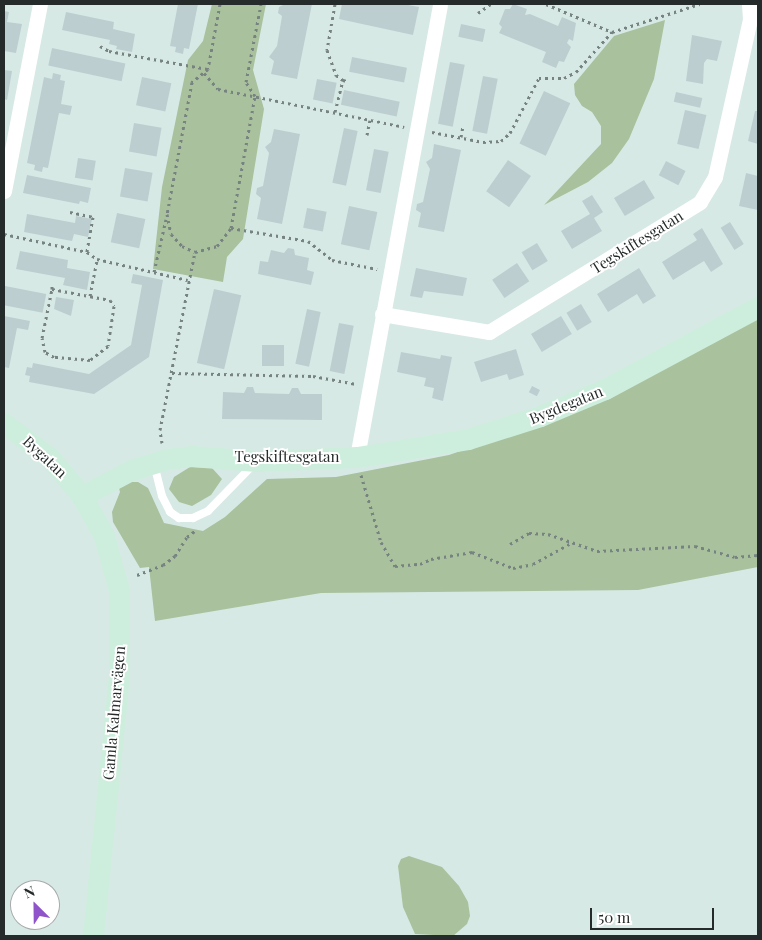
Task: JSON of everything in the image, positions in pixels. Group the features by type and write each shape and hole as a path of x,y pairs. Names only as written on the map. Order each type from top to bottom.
{"street":[{"path":"4,191 40,4"},
{"name":"Tegskiftesgatan","path":"382,314 489,332 700,202 715,177 750,20 749,4"},
{"name":"Tegskiftesgatan","path":"82,496 160,461 190,456 257,461 357,457 368,386 440,6"},
{"name":"Bygdegatan","path":"357,457 397,453 468,439 540,416 627,378 758,307"},
{"name":"Bygatan","path":"4,423 50,458 82,496"},
{"name":"Gamla Kalmarvägen","path":"82,496 104,536 113,562 121,614 119,675 93,936"}],"lane":[{"path":"160,461 162,496 170,512 179,518 193,518 208,511 257,461"}],"path":[{"path":"154,272 192,82 208,70 220,4"},
{"path":"167,214 171,234 182,246 195,252 217,246 231,228 255,96 246,82 261,4"},
{"path":"335,4 327,50 336,75 347,81"},
{"path":"478,13 491,4"},
{"path":"546,4 612,32"},
{"path":"204,73 218,89 417,129 501,142 510,133 539,78 564,78 576,72 612,32 700,4"},
{"path":"100,46 109,51 208,70"},
{"path":"335,112 343,80"},
{"path":"367,135 370,120"},
{"path":"461,137 463,126"},
{"path":"70,212 93,217 87,252"},
{"path":"231,228 308,241 332,260 390,271"},
{"path":"4,234 87,252 97,259 188,280"},
{"path":"160,461 160,430 195,252"},
{"path":"90,296 97,259"},
{"path":"52,287 90,296 110,300 114,306 108,346 85,361 54,357 42,346 52,287"},
{"path":"172,373 313,376 368,386"},
{"path":"357,457 371,515 386,555 395,566 420,564 431,559 472,552 512,568 533,564 571,543"},
{"path":"137,575 163,565 175,556 187,537 202,526"},
{"path":"510,544 529,533 548,534 571,543 598,550 695,546 735,557 758,555"}],"green space":[{"path":"212,4 266,4 253,70 264,109 243,239 227,257 223,282 153,269 162,187 188,60 203,41"},
{"path":"665,20 654,79 629,139 612,163 588,182 544,205 601,144 601,126 592,112 582,106 575,95 574,84 614,36"},
{"path":"758,316 758,567 638,590 321,593 155,621 149,567 140,568 113,522 112,512 120,492 119,488 127,482 138,482 148,488 164,523 203,531 225,517 267,479 336,477 449,455 538,424"},
{"path":"190,467 212,468 222,479 211,495 192,506 179,502 169,489 174,477"},
{"path":"409,856 442,867 459,886 468,902 470,916 467,924 453,936 415,934 403,907 398,866 401,859"}],"building":[{"path":"178,4 198,4 189,49 184,48 183,54 175,52 176,47 170,46"},
{"path":"285,4 312,4 297,79 271,74 274,61 269,57 277,46 282,16 278,13 279,7"},
{"path":"342,4 403,4 419,7 413,35 339,19"},
{"path":"513,4 527,9 525,15 530,14 558,26 562,17 576,23 573,41 569,39 567,43 571,47 564,62 559,61 556,68 542,62 546,52 499,33 502,27 499,24 505,9 510,9"},
{"path":"4,11 9,12 7,22 22,24 16,53 4,51"},
{"path":"66,12 114,22 113,29 135,34 132,52 116,49 117,46 109,44 110,40 62,30"},
{"path":"461,24 485,29 483,42 458,37"},
{"path":"692,35 722,41 717,61 707,59 704,63 703,84 686,81"},
{"path":"52,48 125,64 122,81 48,66"},
{"path":"352,57 407,68 404,82 349,72"},
{"path":"450,62 465,65 453,127 438,124"},
{"path":"4,70 12,71 7,100 4,99"},
{"path":"53,73 61,75 60,80 65,81 61,104 72,106 70,115 59,113 48,168 43,167 42,172 34,170 35,165 27,163 44,77 52,79"},
{"path":"483,76 498,79 487,134 472,131"},
{"path":"142,77 171,83 165,112 136,105"},
{"path":"317,79 337,83 333,103 313,100"},
{"path":"344,90 400,102 397,117 341,105"},
{"path":"544,91 570,103 546,156 519,144"},
{"path":"676,92 702,98 700,108 674,102"},
{"path":"685,110 706,115 699,149 677,144"},
{"path":"755,111 758,111 758,144 748,141"},
{"path":"134,123 162,128 157,156 129,152"},
{"path":"344,128 358,131 346,186 332,183"},
{"path":"274,129 300,134 282,224 257,219 261,198 256,194 257,188 263,186 269,153 265,147 271,142"},
{"path":"434,144 461,150 444,232 418,227 421,213 416,210 417,204 423,202 430,169 426,162 432,158"},
{"path":"374,149 389,152 381,193 366,190"},
{"path":"78,158 96,161 93,181 75,178"},
{"path":"508,160 531,176 509,207 486,191"},
{"path":"666,161 686,171 678,185 659,175"},
{"path":"125,168 153,173 148,201 120,197"},
{"path":"746,173 758,176 758,210 739,206"},
{"path":"27,175 91,188 88,203 80,201 79,204 23,193"},
{"path":"644,180 655,198 625,216 614,198"},
{"path":"592,195 603,212 594,218 602,231 572,249 561,231 590,214 582,201"},
{"path":"349,206 377,212 369,250 341,244"},
{"path":"307,208 327,212 323,231 303,228"},
{"path":"117,213 145,219 139,248 111,242"},
{"path":"27,214 75,223 76,216 92,219 88,237 74,234 72,241 24,232"},
{"path":"730,222 744,244 734,250 721,228"},
{"path":"702,228 723,264 711,272 704,261 673,280 662,262 697,240 693,234"},
{"path":"537,243 548,261 532,270 522,252"},
{"path":"288,248 294,249 295,255 309,258 307,270 314,272 311,285 258,274 260,261 268,262 271,250 284,253"},
{"path":"20,251 68,260 67,268 90,272 87,290 63,285 65,278 16,269"},
{"path":"517,263 529,281 504,298 492,280"},
{"path":"416,268 467,278 463,296 424,291 422,298 410,296"},
{"path":"639,268 656,296 643,304 637,294 608,312 597,294"},
{"path":"133,274 163,280 149,357 94,394 29,382 30,376 25,375 27,367 32,368 33,363 89,374 131,345 142,285 131,283"},
{"path":"5,286 46,294 43,313 4,305"},
{"path":"214,289 241,295 224,369 197,363"},
{"path":"56,297 74,300 71,316 54,309"},
{"path":"581,304 592,322 577,331 566,313"},
{"path":"307,309 321,312 309,367 295,364"},
{"path":"4,316 30,321 28,330 17,328 9,368 4,367"},
{"path":"561,316 572,334 542,352 531,334"},
{"path":"339,323 354,326 344,374 330,371"},
{"path":"262,345 284,345 284,366 262,366"},
{"path":"516,349 524,375 509,380 507,374 481,382 474,362"},
{"path":"401,352 440,359 441,355 452,357 443,401 432,398 434,388 424,386 426,378 397,372"},
{"path":"532,386 540,390 537,396 529,392"},
{"path":"247,387 253,387 255,393 289,394 292,388 298,388 301,394 322,394 322,420 222,419 223,392 244,393"}]}
